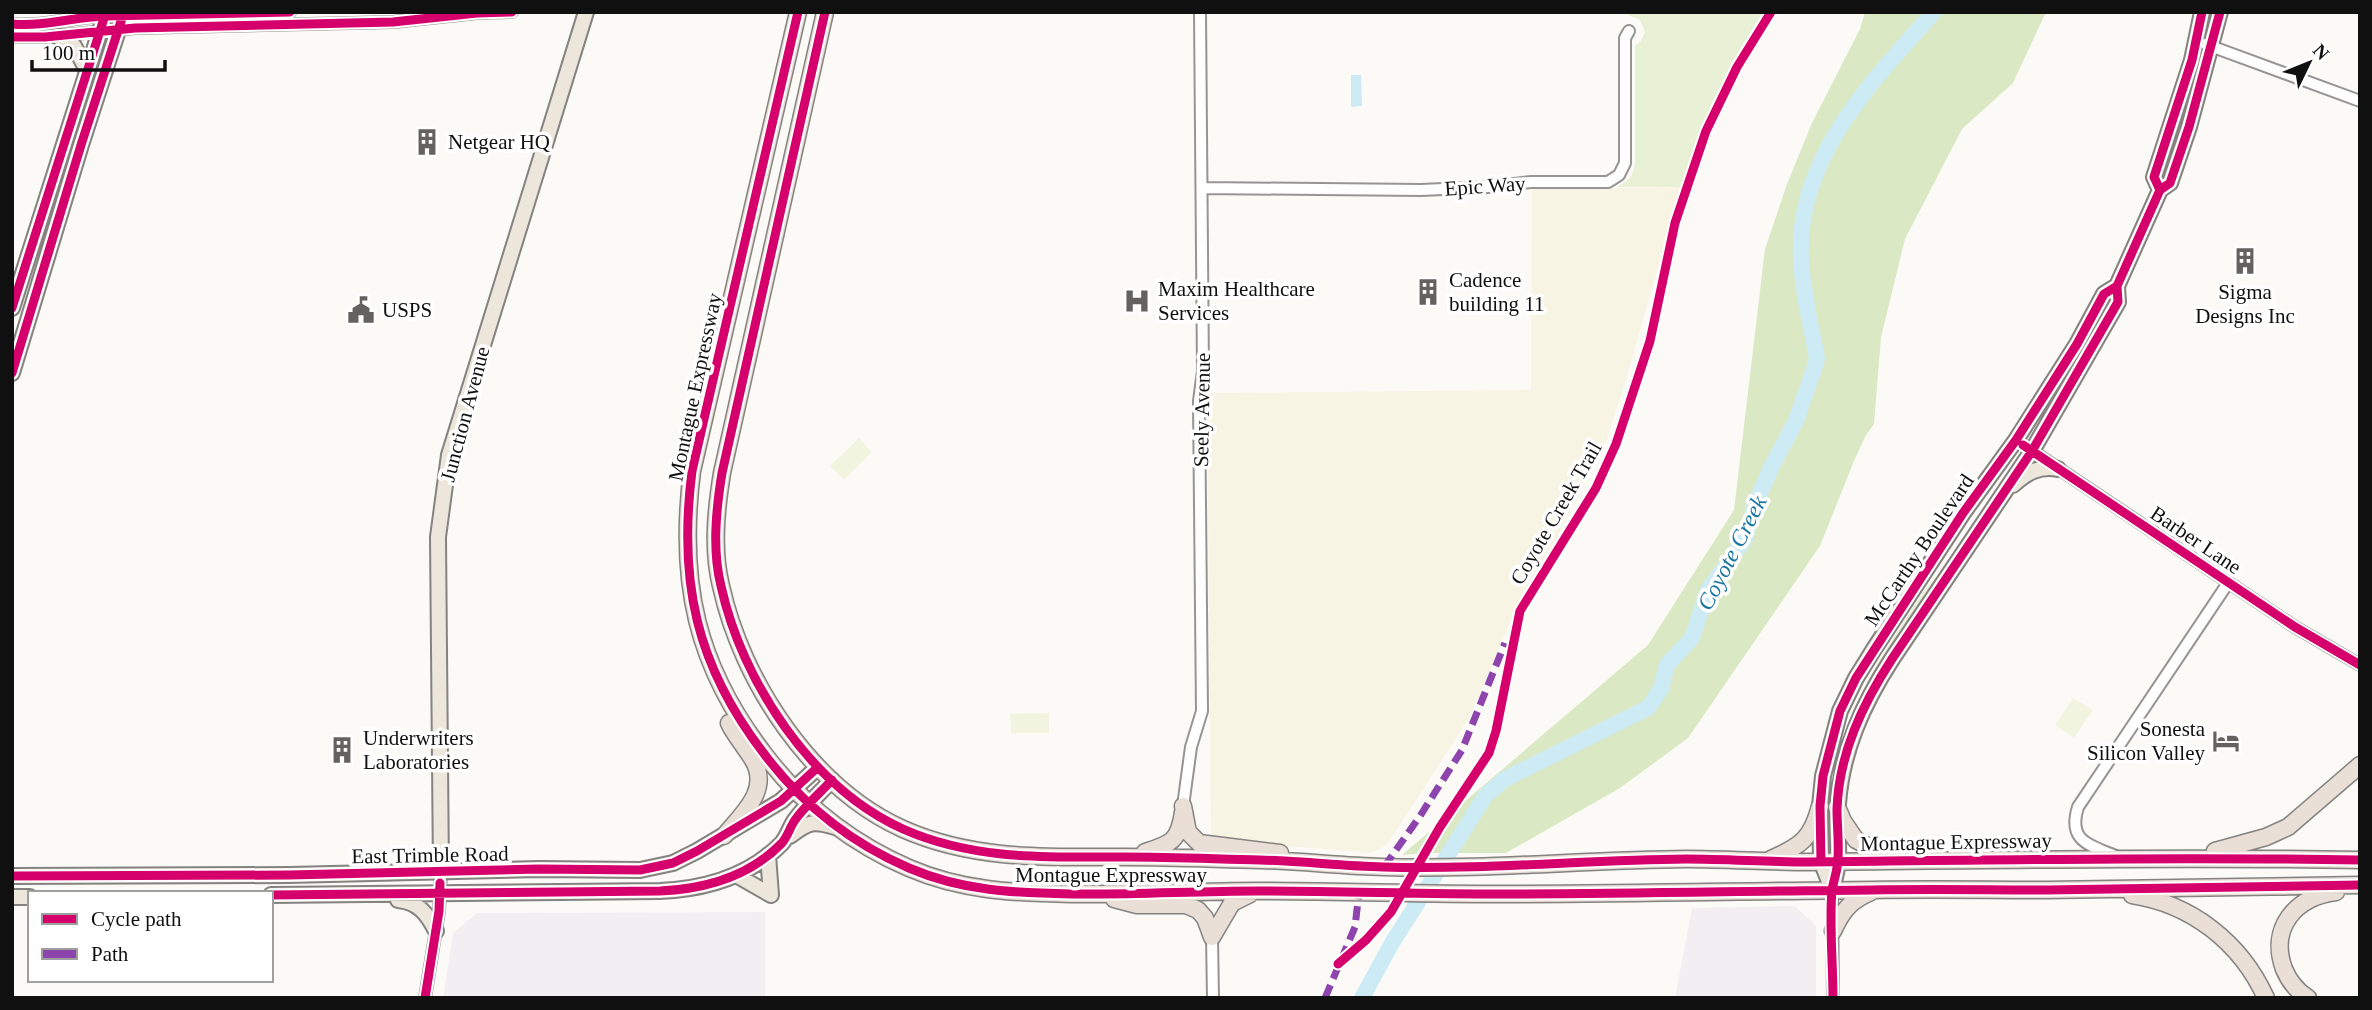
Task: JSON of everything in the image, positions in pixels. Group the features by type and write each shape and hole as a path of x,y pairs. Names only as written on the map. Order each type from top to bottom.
{"highway":[{"name":"Montague Expressway","path":"798,12 692,471 687,552 690,584 702,641 727,700 740,723 794,791 809,805 837,827 890,860 946,883 1004,893 1259,891 1498,894 2360,887"},
{"name":"Montague Expressway","path":"825,12 722,473 717,503 716,551 720,583 747,665 780,719 818,767 889,822 926,838 961,848 1036,858 1131,857 1388,867 1507,866 1683,859 1765,862 2189,857 2360,860"},
{"path":"724,836 748,807 760,783 759,771 729,725 727,700"},
{"path":"2189,857 2248,843 2288,827 2360,765"},
{"path":"1131,857 1166,846 1174,840 1181,824 1183,806"},
{"path":"1183,806 1188,832 1199,843 1286,854 1310,862"},
{"path":"1765,862 1804,842 1815,825 1820,806"},
{"path":"1837,807 1856,840 1888,861"},
{"path":"2308,998 2301,994 2287,977 2279,943 2283,925 2295,909 2309,899 2320,894 2360,887"},
{"path":"1833,931 1842,912 1856,898 1876,890"},
{"path":"2064,890 2150,898 2177,908 2203,922 2225,939 2244,960 2266,998"},
{"path":"1212,937 1232,903 1242,896 1259,891"},
{"path":"1094,894 1137,905 1186,905 1198,910 1205,918 1212,937"}],"main road":[{"name":"Junction Avenue","path":"441,873 439,537 449,455 586,12"},
{"name":"McCarthy Boulevard","path":"2160,190 2154,177 2174,119 2202,12"},
{"name":"McCarthy Boulevard","path":"1832,890 1838,861 1837,807 1849,741 1873,688 2032,451 2118,302 2117,286 2160,190 2170,183 2189,127 2220,12"},
{"path":"12,308 106,14"},
{"path":"12,373 124,14"},
{"path":"57,36 74,46 88,70"},
{"name":"McCarthy Boulevard","path":"1832,890 1821,861 1820,806 1822,776 1840,711 1856,678 1964,513 2016,440 2077,344 2104,294 2117,286"},
{"path":"2004,492 2036,469 2058,468"},
{"name":"East Trimble Road","path":"12,876 639,870 673,863 724,836 794,791 818,767"},
{"name":"East Trimble Road","path":"784,841 797,818 832,780"},
{"name":"East Trimble Road","path":"273,895 660,891 705,886 736,875 768,855 806,823 819,822 837,827"},
{"path":"736,875 771,895 768,855"},
{"path":"334,894 412,902 430,920 436,931"}],"street":[{"path":"279,12 279,25"},
{"path":"12,24 44,25 106,14 290,12"},
{"path":"12,37 393,22 430,15 513,12"},
{"name":"Seely Avenue","path":"1183,806 1191,747 1202,711 1199,401 1203,371 1203,188 1200,12"},
{"name":"Epic Way","path":"1203,188 1421,190 1531,182 1608,182 1619,175 1625,163 1625,38 1629,31"},
{"path":"2196,40 2360,101"},
{"name":"Barber Lane","path":"2016,440 2228,583 2322,644 2360,665"},
{"path":"2120,858 2084,842 2075,833 2073,822 2078,807 2228,583"},
{"name":"Junction Avenue","path":"425,998 436,931 441,873"},
{"path":"1832,890 1833,998"},
{"path":"1212,937 1213,998"}],"shaded area":[{"path":"1683,187 1604,447 1555,541 1521,597 1469,718 1387,845 1371,853 1211,840 1207,393 1531,390 1532,189"},
{"path":"1795,906 1816,926 1816,998 1675,998 1692,908"},
{"path":"765,912 765,998 443,998 453,933 477,913"}],"green space":[{"path":"1628,12 1768,12 1741,53 1719,96 1683,187 1617,187 1630,178 1635,163 1635,46 1645,32 1640,20 1628,15"},
{"path":"1865,12 2046,12 2013,83 1962,129 1905,239 1881,337 1874,424 1854,461 1820,546 1688,738 1620,788 1506,853 1402,855 1648,645 1734,510 1765,249 1787,184 1812,123 1860,29"},
{"path":"859,438 872,452 844,480 830,466"},
{"path":"1936,576 1868,689 1831,847 1834,785 1844,734 1879,662"},
{"path":"2073,698 2093,710 2074,738 2055,725"},
{"path":"1049,713 1049,733 1011,733 1010,714"}],"water":[{"path":"1351,75 1361,75 1362,106 1351,107"}],"waterway":[{"name":"Coyote Creek","path":"1362,998 1392,943 1486,795 1505,779 1648,708 1661,689 1667,665 1692,638 1708,590 1745,539 1755,505 1796,421 1815,366 1817,358 1801,257 1803,221 1811,187 1825,154 1864,93 1934,12"}],"marked path":[{"path":"1384,867 1462,750 1505,643"},
{"path":"1325,998 1355,927 1359,892"}],"cycle path":[{"path":"12,308 106,12"},
{"path":"12,373 124,12"},
{"path":"12,24 105,16 290,12"},
{"path":"12,37 45,37 135,28 393,22 512,12"},
{"path":"798,12 692,471 688,550 697,621 708,655 741,722 795,790 830,821 867,847 909,868 949,882 989,889 1050,894 1257,891 1547,894 2360,885"},
{"path":"825,12 722,473 716,544 718,572 731,622 764,694 811,759 839,787 870,811 903,829 958,847 1041,857 1160,857 1421,868 1686,859 1809,862 2360,860"},
{"name":"Coyote Creek Trail","path":"1338,964 1366,940 1391,912 1440,827 1489,753 1496,731 1520,611 1596,488 1616,444 1650,341 1675,223 1706,131 1737,67 1771,12"},
{"path":"2160,190 2154,177 2192,60 2202,12"},
{"path":"1833,998 1831,916 1832,890 1838,862 1837,809 1842,769 1854,731 1881,676 2032,451 2118,302 2117,286 2160,190 2170,183 2189,127 2220,12"},
{"path":"1821,861 1820,806 1823,776 1840,711 1856,678 1963,513 2016,440 2077,344 2104,294 2117,286"},
{"path":"2023,445 2295,627 2360,665"},
{"path":"12,876 640,870 673,863 697,851 781,801 818,767"},
{"path":"273,895 660,891 710,884 741,873 769,855 784,840 799,815 832,780"},
{"path":"425,998 439,911 440,883"}],"place":[{"name":"Netgear HQ","path":"427,142"},
{"name":"Sigma Designs Inc","path":"2245,261"},
{"name":"Cadence building 11","path":"1428,292"},
{"name":"Maxim Healthcare Services","path":"1137,301"},
{"name":"USPS","path":"361,310"},
{"name":"Sonesta Silicon Valley","path":"2226,741"},
{"name":"Underwriters Laboratories","path":"342,750"}]}
